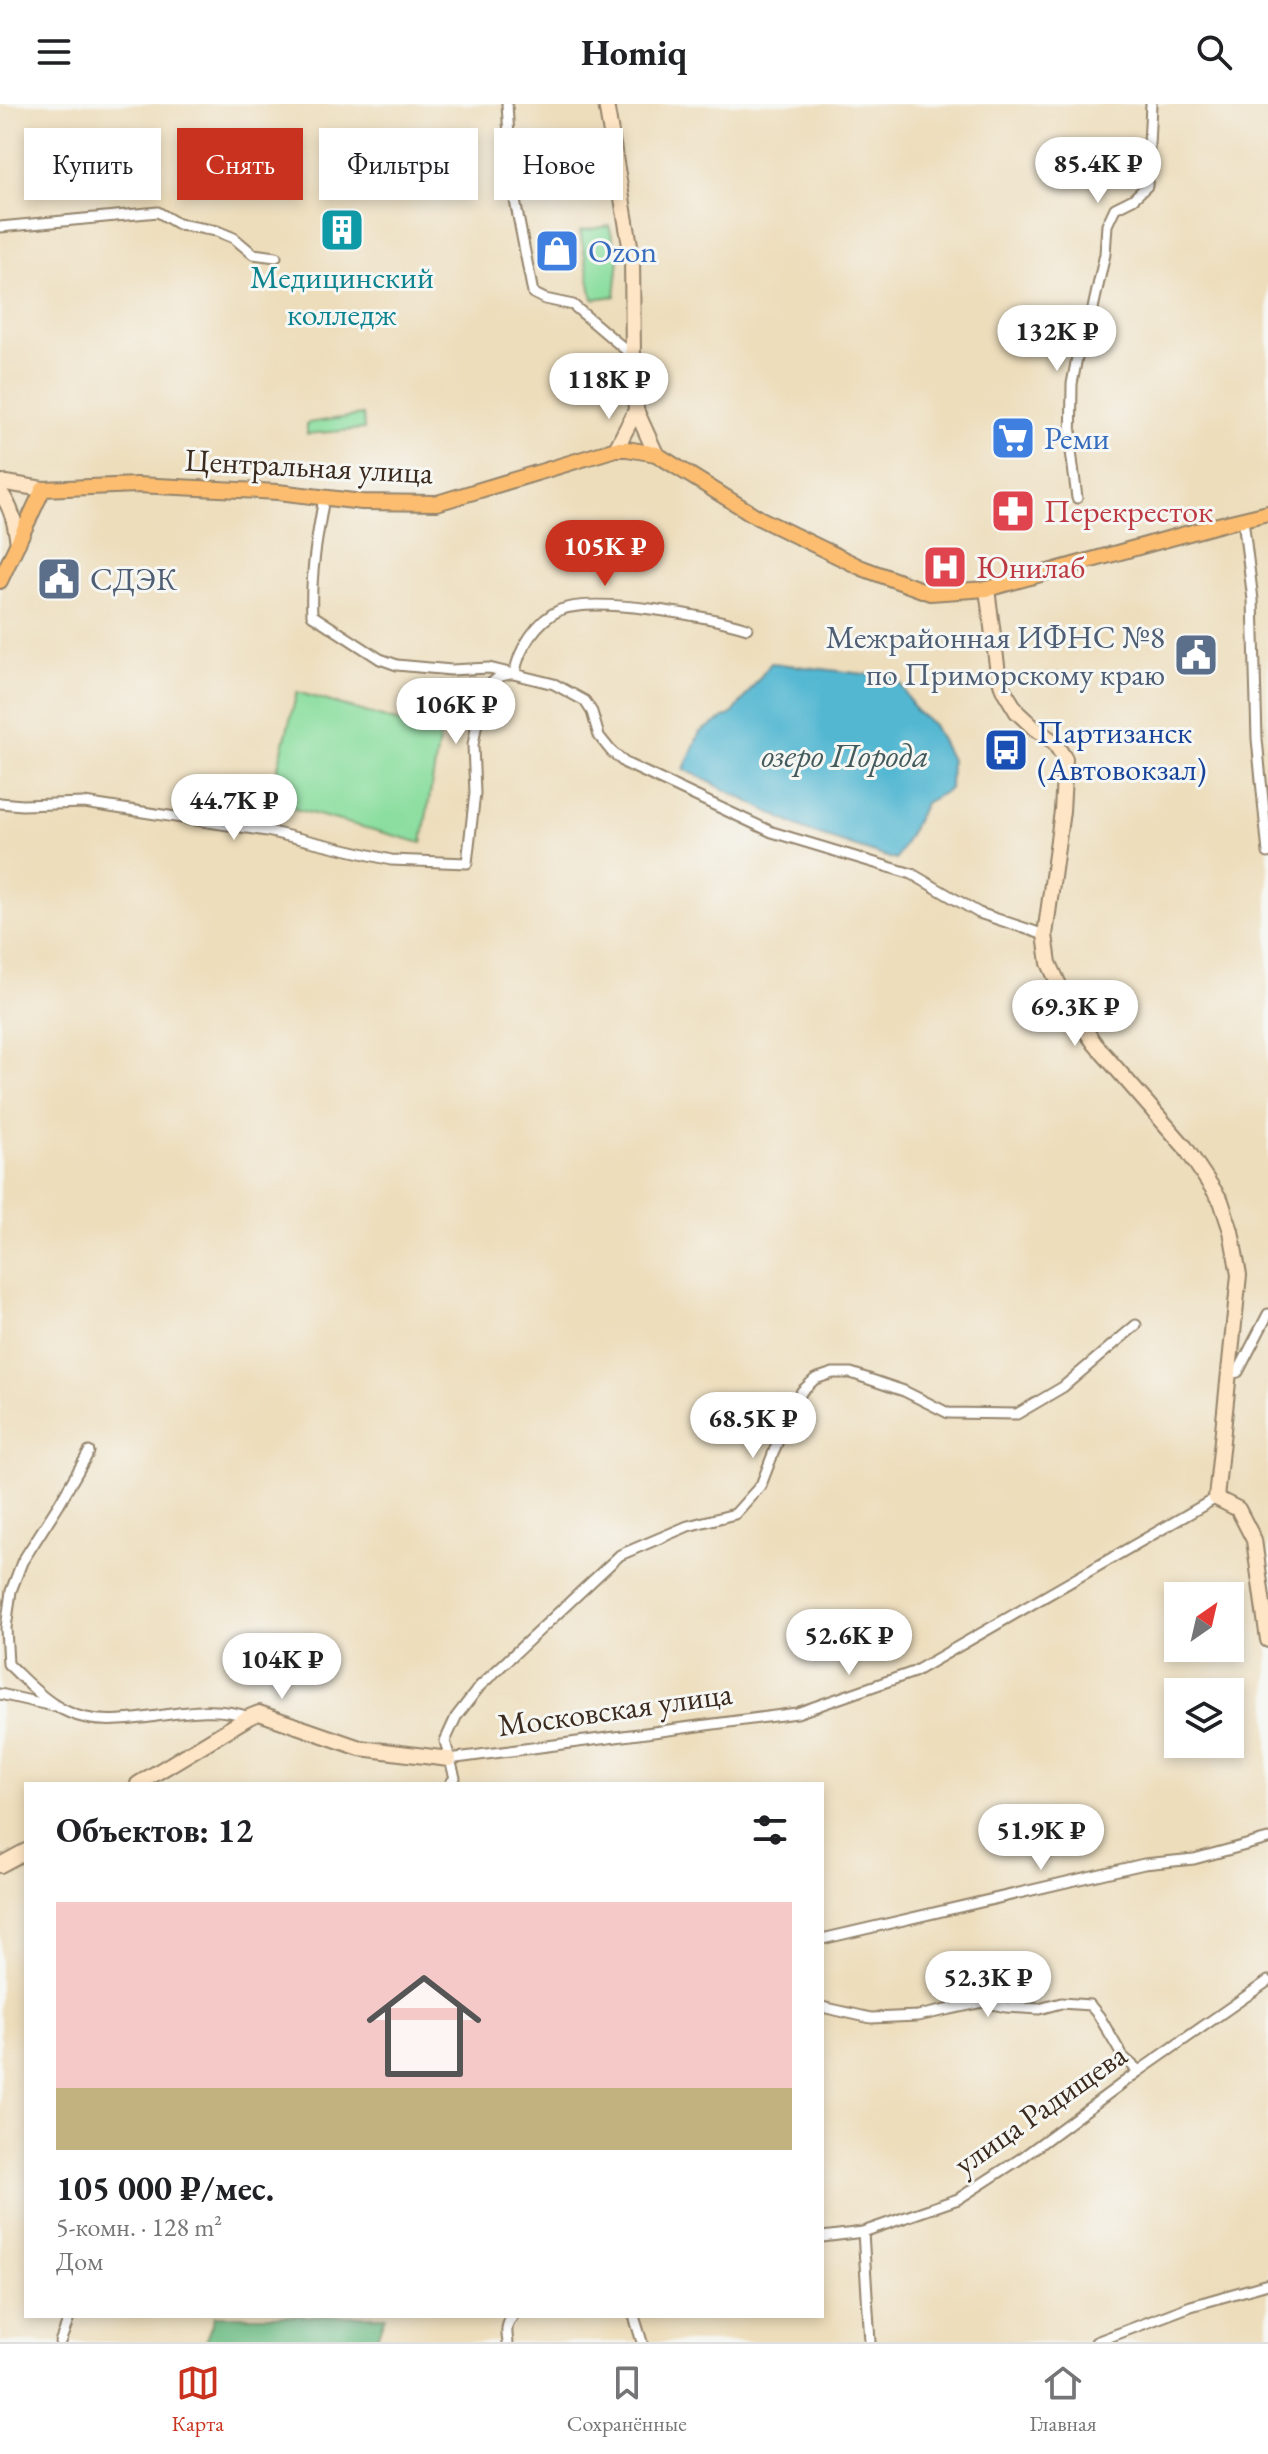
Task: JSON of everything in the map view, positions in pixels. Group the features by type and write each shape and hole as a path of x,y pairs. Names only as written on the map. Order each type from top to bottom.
{"main road":[{"name":"Центральная улица","path":"43,489 137,485 278,492 362,502 437,503 616,449 656,454"},
{"path":"656,454 759,518 862,568 930,593 987,589 1268,513"},
{"path":"0,581 43,489"}],"street":[{"path":"507,104 512,185 533,293 573,305 633,356"},
{"path":"606,104 632,257 636,410 656,454"},
{"path":"1077,498 1071,451 1072,384 1081,336 1092,313 1105,254 1107,225 1115,208 1133,199 1147,186 1151,104"},
{"path":"0,227 158,212 178,224 226,234 253,254 276,257"},
{"path":"616,449 636,410"},
{"name":"Центральная улица","path":"0,482 43,489"},
{"path":"0,492 14,518 18,543"},
{"path":"324,498 311,591 312,615 380,659 397,665 451,670 489,668 554,684 585,701 592,712 599,736 625,763 772,832 912,874 979,913 1045,935"},
{"path":"1243,519 1253,600 1257,739 1268,853"},
{"path":"987,589 998,673 1003,689 1017,712 1054,742 1065,759 1062,811 1045,935 1049,963 1069,1007 1095,1044 1185,1147 1221,1201 1231,1231 1239,1275 1216,1498 1238,1509 1254,1540 1268,1640"},
{"path":"515,673 522,649 540,625 558,611 583,605 612,605 722,620 747,628"},
{"path":"0,803 84,803 267,831 391,860 467,863 475,793 473,745 477,722 488,686 500,676 515,673"},
{"path":"1229,1374 1238,1372 1268,1314"},
{"path":"456,1782 445,1741 456,1717 480,1686 620,1555 688,1526 735,1514 761,1485 781,1433 802,1391 815,1379 833,1373 851,1373 904,1391 948,1413 1017,1414 1063,1387 1136,1325"},
{"path":"57,1707 8,1664 6,1628 9,1603 22,1562 89,1452"},
{"name":"Московская улица","path":"249,1717 259,1713 360,1748 449,1759 797,1713 914,1672 1216,1498"},
{"path":"0,1694 81,1716 112,1720 193,1710 221,1710 249,1717"},
{"path":"141,1782 249,1717"},
{"path":"824,1939 1144,1864 1194,1859 1268,1839"},
{"path":"0,1865 24,1852"},
{"name":"улица Радищева","path":"824,2237 863,2232 958,2199 1020,2159 1268,1981"},
{"path":"824,2007 871,2018 918,2016 983,2002 1039,2009 1061,2003 1090,2005 1123,2057 1139,2071"},
{"path":"863,2232 870,2342"},
{"path":"1096,2342 1191,2306 1268,2284"},
{"path":"60,2342 69,2318"},
{"path":"508,2342 506,2331 511,2318"},
{"path":"635,2318 642,2342"}],"green space":[{"path":"609,226 619,259 615,296 593,299 580,231"},
{"path":"363,415 364,429 307,434 307,423"},
{"path":"297,692 440,734 422,843 269,802"},
{"path":"214,2318 384,2318 375,2342 205,2342"}],"water":[{"name":"озеро Порода","path":"771,663 897,678 915,710 933,725 951,760 950,789 925,803 896,860 805,830 684,769 700,732 733,713"}],"place":[{"name":"Медицинский колледж","path":"342,230"},
{"name":"Ozon","path":"557,251"},
{"name":"Реми","path":"1013,438"},
{"name":"Перекресток","path":"1013,511"},
{"name":"Юнилаб","path":"945,567"},
{"name":"СДЭК","path":"59,579"},
{"name":"Межрайонная ИФНС №8 по Приморскому краю","path":"1196,655"},
{"name":"Партизанск (Автовокзал)","path":"1006,750"}]}
